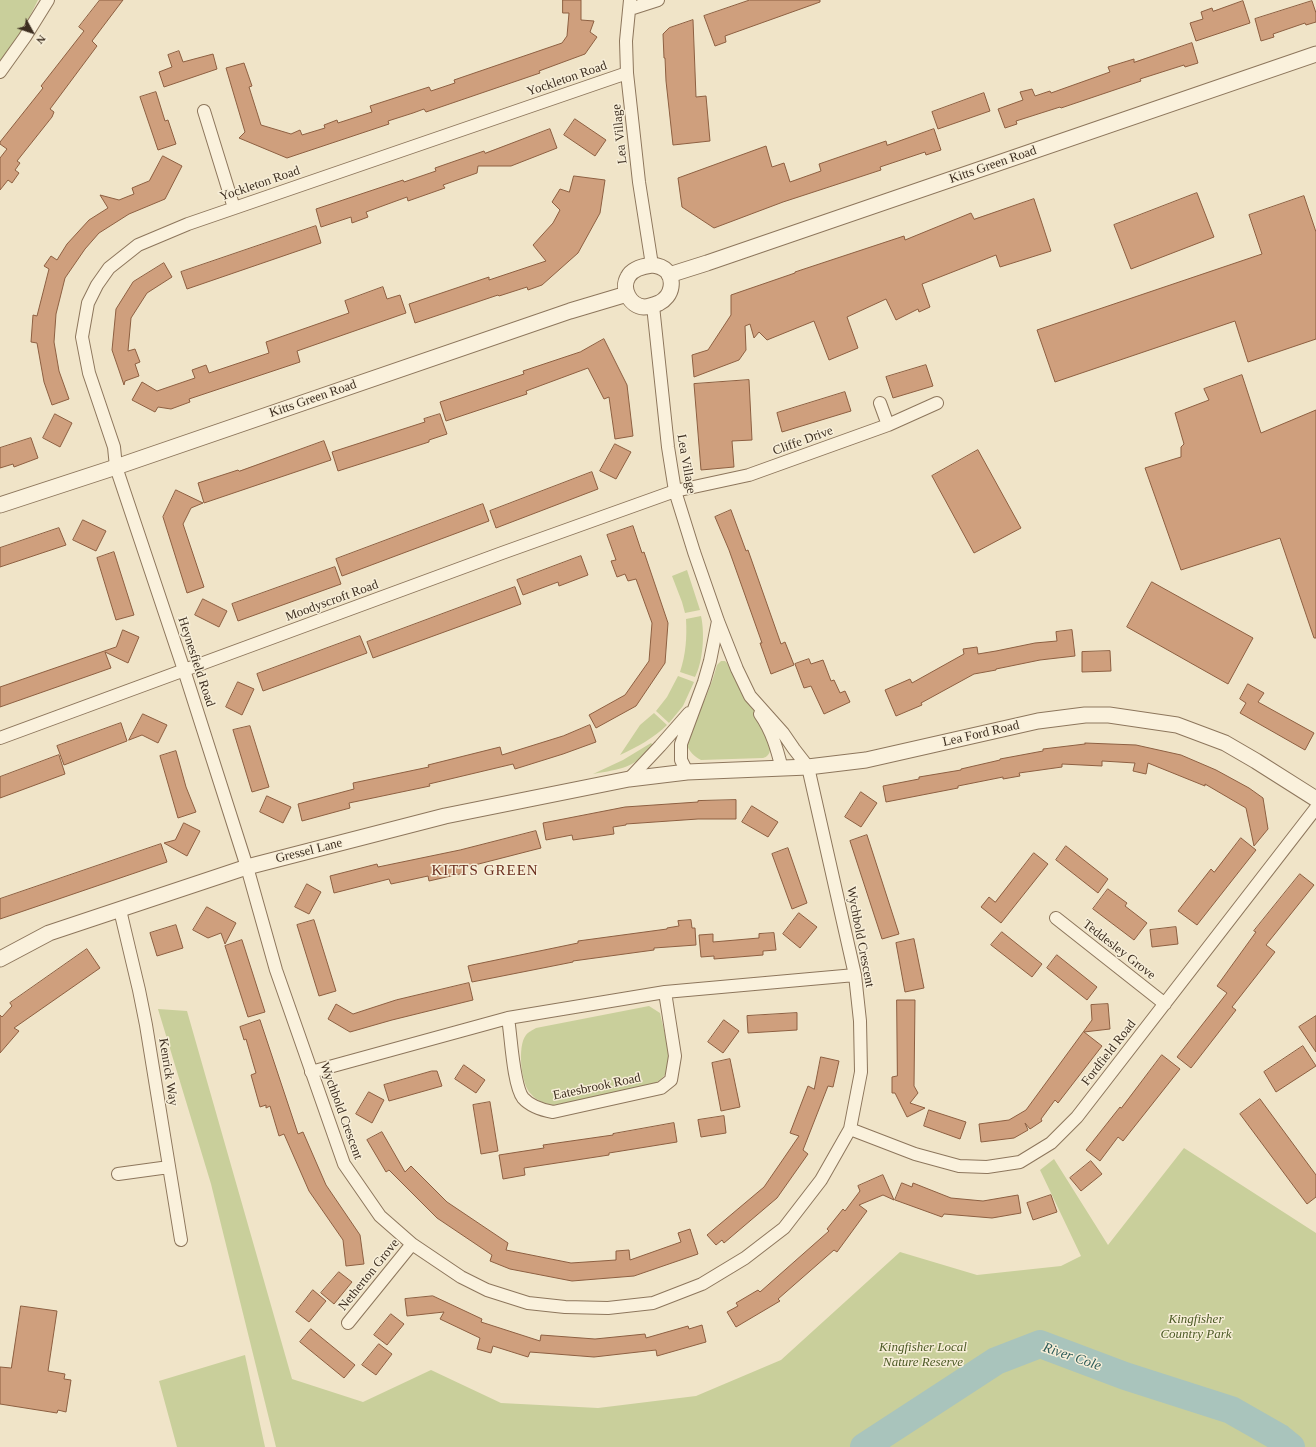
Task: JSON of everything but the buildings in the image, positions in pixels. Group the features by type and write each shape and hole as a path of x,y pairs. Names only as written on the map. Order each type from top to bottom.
{"street":[{"path":"0,72 25,37 48,0"},
{"path":"630,4 658,0"},
{"name":"Lea Village","path":"630,4 626,42 627,73 639,182 652,265"},
{"name":"Kitts Green Road","path":"669,275 1316,54"},
{"name":"Yockleton Road","path":"116,467 114,447 89,373 82,336 88,303 97,285 109,268 138,245 188,224 627,73"},
{"path":"204,111 234,208"},
{"path":"652,265 664,268 669,275 671,288 668,295 662,302 652,306 638,306 629,298 627,294 626,286 628,277 638,268 652,265"},
{"name":"Kitts Green Road","path":"0,505 116,467 570,310 627,294"},
{"name":"Lea Village","path":"652,306 668,447 675,491 718,621 737,669 750,696 783,733 808,767"},
{"path":"880,403 888,425"},
{"name":"Cliffe Drive","path":"675,491 749,475 888,425 937,403"},
{"name":"Heynesfield Road","path":"116,467 184,670 247,867"},
{"name":"Moodyscroft Road","path":"0,738 502,553 675,491"},
{"name":"Lea Village","path":"687,772 681,760 681,744 697,703 710,661 718,621"},
{"path":"750,696 755,707 767,724 776,745 782,769"},
{"name":"Lea Village","path":"629,779 697,703"},
{"name":"Lea Ford Road","path":"629,779 687,772 808,767 866,760 1038,721 1085,715 1109,714 1177,725 1225,743 1316,799"},
{"name":"Wychbold Crescent","path":"247,867 276,970 344,1164 380,1216 412,1244 461,1277 487,1290 528,1303 565,1307 608,1308 653,1303 702,1284 745,1258 784,1228 821,1180 850,1129 861,1072 860,1021 855,975 808,767"},
{"name":"Gressel Lane","path":"0,959 50,933 247,867 445,816 629,779"},
{"name":"Fordfield Road","path":"850,1129 915,1154 959,1166 987,1167 1020,1162 1051,1143 1077,1117 1316,808"},
{"name":"Kenrick Way","path":"120,910 146,1025 180,1240"},
{"name":"Teddesley Grove","path":"1056,918 1165,1004"},
{"path":"311,1072 508,1018 664,992 855,975"},
{"name":"Eatesbrook Road","path":"508,1018 517,1086 523,1098 538,1109 554,1112 661,1088 671,1080 675,1056 664,992"},
{"path":"118,1174 169,1167"},
{"name":"Netherton Grove","path":"348,1323 412,1244"}],"green space":[{"path":"0,0 38,0 19,38 0,62"},
{"path":"687,570 700,610 685,613 672,576"},
{"path":"701,616 703,631 702,647 700,664 695,677 680,672 686,646 686,619"},
{"path":"721,661 725,661 727,663 765,731 770,749 769,754 764,758 701,760 692,754 688,747 687,739 691,727 706,697 717,665"},
{"path":"678,676 694,682 683,706 669,723 656,711 667,697"},
{"path":"654,713 667,725 645,742 620,755 640,725"},
{"path":"651,743 654,746 640,759 633,763 620,769 593,774 623,760"},
{"path":"649,1006 660,1013 669,1059 667,1072 657,1082 650,1086 553,1105 538,1100 533,1096 525,1083 521,1065 523,1040 529,1032 536,1028"},
{"name":"Kingfisher Local Nature Reserve","path":"158,1009 187,1011 292,1379 363,1402 431,1370 501,1403 598,1408 696,1396 781,1360 900,1252 977,1275 1061,1266 1081,1256 1040,1170 1054,1159 1108,1245 1184,1148 1316,1233 1316,1447 276,1447 211,1184"},
{"path":"245,1355 265,1447 177,1447 159,1381"}],"waterway":[{"name":"River Cole","path":"864,1447 996,1361 1040,1344 1125,1376 1231,1410 1280,1438 1291,1447"}],"district":[{"name":"KITTS GREEN","path":"485,871"}],"park label":[{"name":"Kingfisher Country Park","path":"1196,1328"}]}
